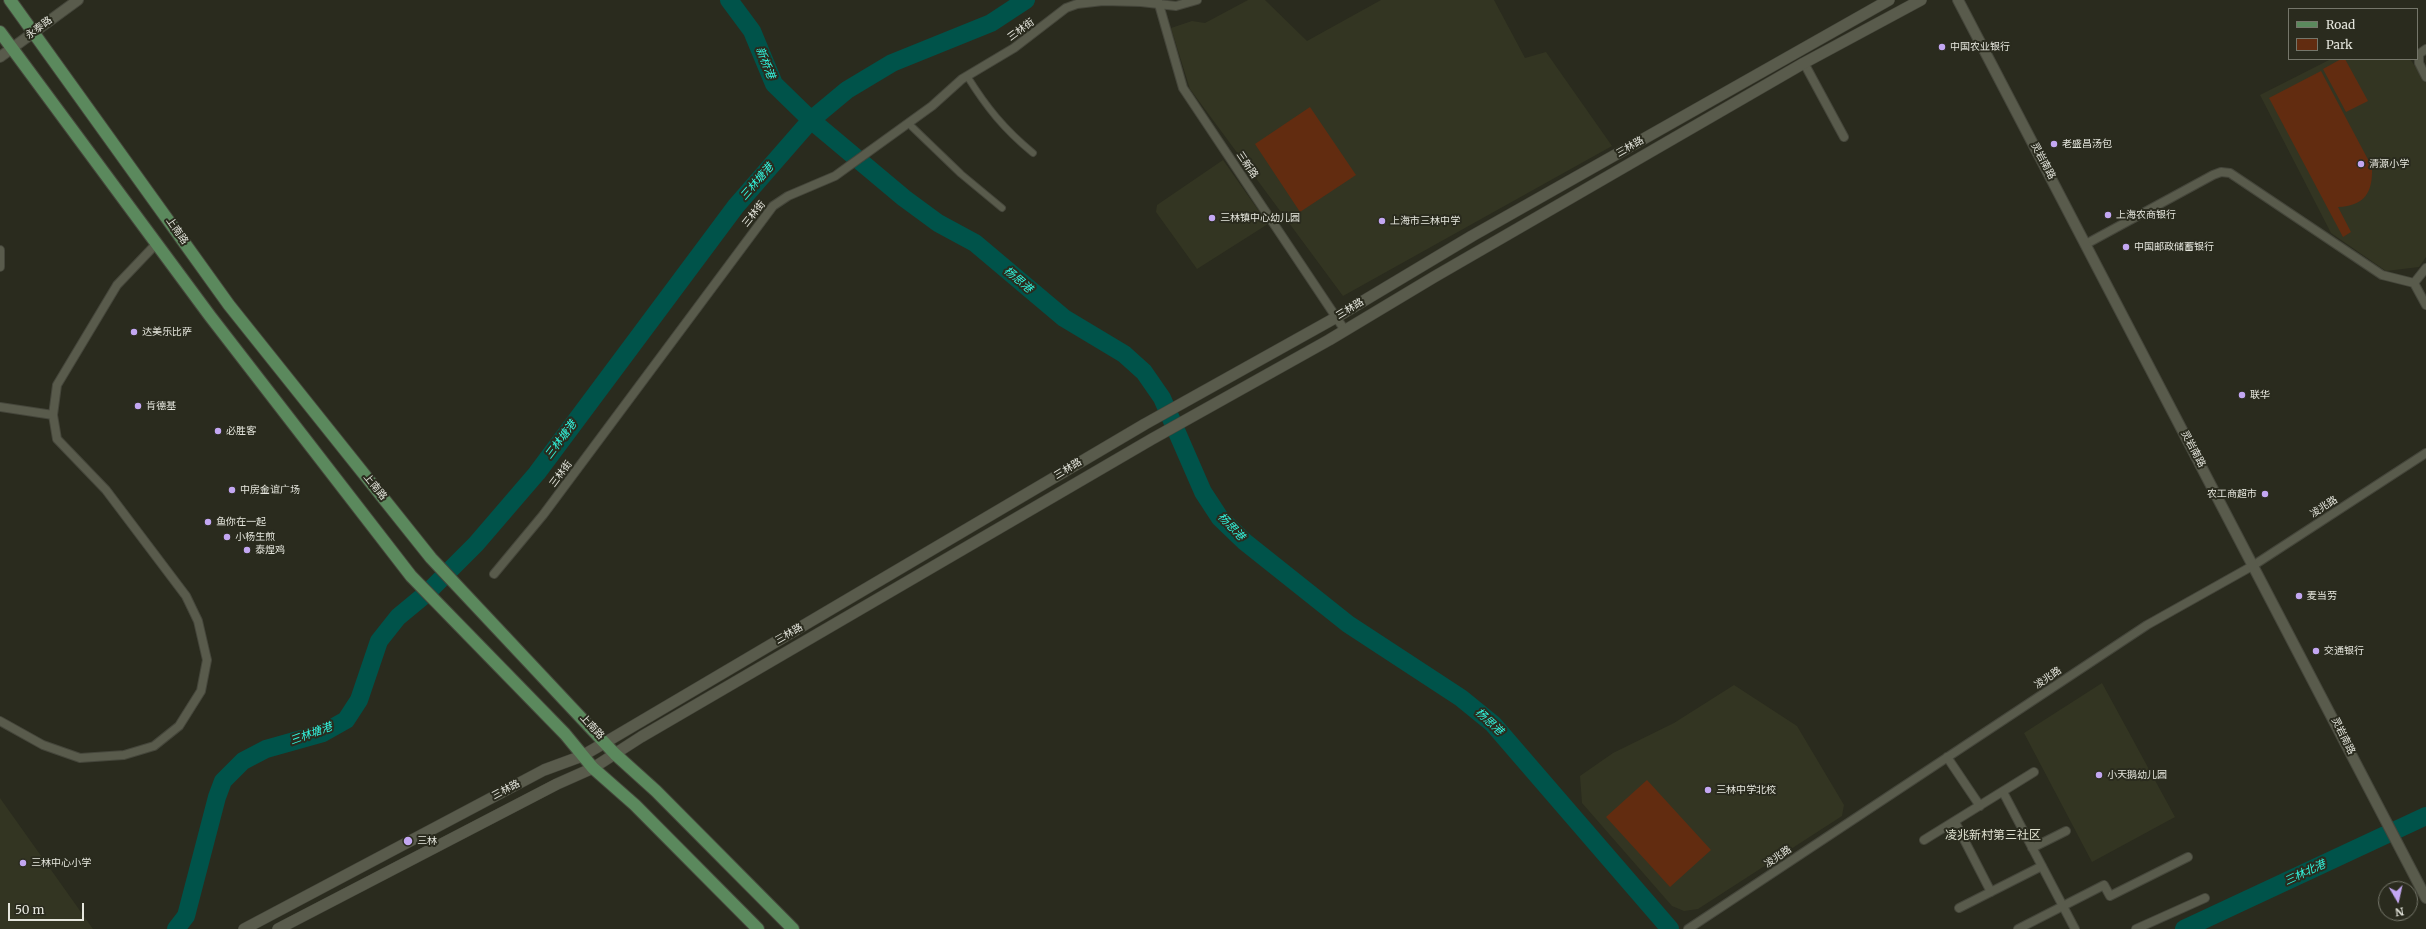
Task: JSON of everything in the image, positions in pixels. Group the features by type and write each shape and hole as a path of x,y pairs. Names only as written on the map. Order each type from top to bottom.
{"main road":[{"name":"上南路","path":"10,0 34,31 229,305 431,558 606,742 615,754 656,791 793,929"},
{"name":"三林路","path":"244,929 544,770 582,756 1145,424 1335,318 1472,236 1889,0"},
{"name":"三林路","path":"278,929 557,784 593,768 1152,439 1329,340 1344,329 1804,63 1921,0"},
{"path":"0,32 157,243 411,576 461,626 593,768 635,805 758,929"}],"street":[{"name":"永泰路","path":"0,57 78,0"},
{"name":"三林街","path":"494,574 543,515 765,215 780,200 835,176 847,165 932,106 967,76 1014,48 1071,5 1102,1 1158,2 1176,6 1197,0"},
{"name":"灵岩南路","path":"1958,0 2254,565 2426,898"},
{"name":"三新路","path":"1158,2 1183,88 1278,227 1335,318 1344,329"},
{"path":"2418,60 2426,77"},
{"path":"1804,63 1844,137"},
{"path":"967,76 984,103 1007,131 1033,153"},
{"path":"908,123 961,174 1002,208"},
{"path":"2086,244 2221,172 2230,173 2382,275 2414,283 2426,306"},
{"path":"0,721 43,745 80,758 124,755 154,746 179,726 201,691 207,660 198,621 186,596 106,490 57,439 53,415 57,385 117,285 157,243"},
{"path":"0,250 0,267"},
{"path":"2414,283 2426,268"},
{"path":"0,407 53,415"},
{"name":"凌兆路","path":"1689,928 2147,625 2254,565 2426,453"},
{"path":"1947,757 1980,806"},
{"path":"1924,840 2034,772"},
{"path":"2003,792 2075,929"},
{"path":"1955,822 1991,892"},
{"path":"2032,848 2066,831"},
{"path":"2018,929 2104,885 2110,896 2188,857"},
{"path":"1959,908 2042,866"},
{"path":"2136,929 2205,898"}],"shaded area":[{"name":"上海市三林中学","path":"1248,0 1265,0 1307,41 1381,0 1494,0 1525,58 1546,52 1612,146 1343,296 1190,89 1171,28 1192,21 1205,23"},
{"name":"清源小学","path":"2329,60 2411,60 2426,82 2426,257 2419,267 2386,271 2331,233 2260,95"},
{"name":"三林镇中心幼儿园","path":"1223,160 1268,224 1197,269 1156,212 1157,205"},
{"name":"小天鹅幼儿园","path":"2102,683 2175,817 2092,862 2024,733"},
{"name":"三林中学北校","path":"1734,685 1797,726 1844,805 1842,816 1698,909 1684,911 1672,906 1582,803 1580,776 1613,753 1674,723"},
{"name":"三林中心小学","path":"0,798 93,929 0,929"}],"green space":[{"path":"2339,60 2346,60 2368,101 2346,112 2323,69"},
{"path":"2321,71 2372,167 2371,184 2366,196 2355,204 2338,207 2351,232 2343,237 2269,98"},
{"path":"1310,107 1356,175 1300,212 1255,144"},
{"path":"1647,780 1711,850 1670,887 1606,817"}],"waterway":[{"name":"杨思港","path":"729,0 752,31 774,84 811,120 904,198 938,223 975,243 1064,318 1124,354 1144,372 1162,398 1203,492 1220,518 1245,542 1348,624 1461,698 1493,724 1670,929"},
{"name":"三林塘港","path":"176,929 186,916 217,797 223,781 243,761 266,749 323,733 346,720 359,700 379,641 398,617 427,593 476,544 537,473 736,206 811,120 847,90 892,63 991,23 1026,0"},
{"name":"三林北港","path":"2184,929 2426,816"}],"place":[{"name":"中国农业银行","path":"1942,47"},
{"name":"老盛昌汤包","path":"2054,144"},
{"name":"清源小学","path":"2361,164"},
{"name":"上海农商银行","path":"2108,215"},
{"name":"三林镇中心幼儿园","path":"1212,218"},
{"name":"上海市三林中学","path":"1382,221"},
{"name":"中国邮政储蓄银行","path":"2126,247"},
{"name":"达美乐比萨","path":"134,332"},
{"name":"联华","path":"2242,395"},
{"name":"肯德基","path":"138,406"},
{"name":"必胜客","path":"218,431"},
{"name":"中房金谊广场","path":"232,490"},
{"name":"农工商超市","path":"2265,494"},
{"name":"鱼你在一起","path":"208,522"},
{"name":"小杨生煎","path":"227,537"},
{"name":"泰煌鸡","path":"247,550"},
{"name":"麦当劳","path":"2299,596"},
{"name":"交通银行","path":"2316,651"},
{"name":"小天鹅幼儿园","path":"2099,775"},
{"name":"三林中学北校","path":"1708,790"},
{"name":"三林","path":"408,841"},
{"name":"三林中心小学","path":"23,863"}],"district":[{"name":"凌兆新村第三社区","path":"1993,836"}],"water label":[{"name":"新桥港","path":"765,63"}]}
